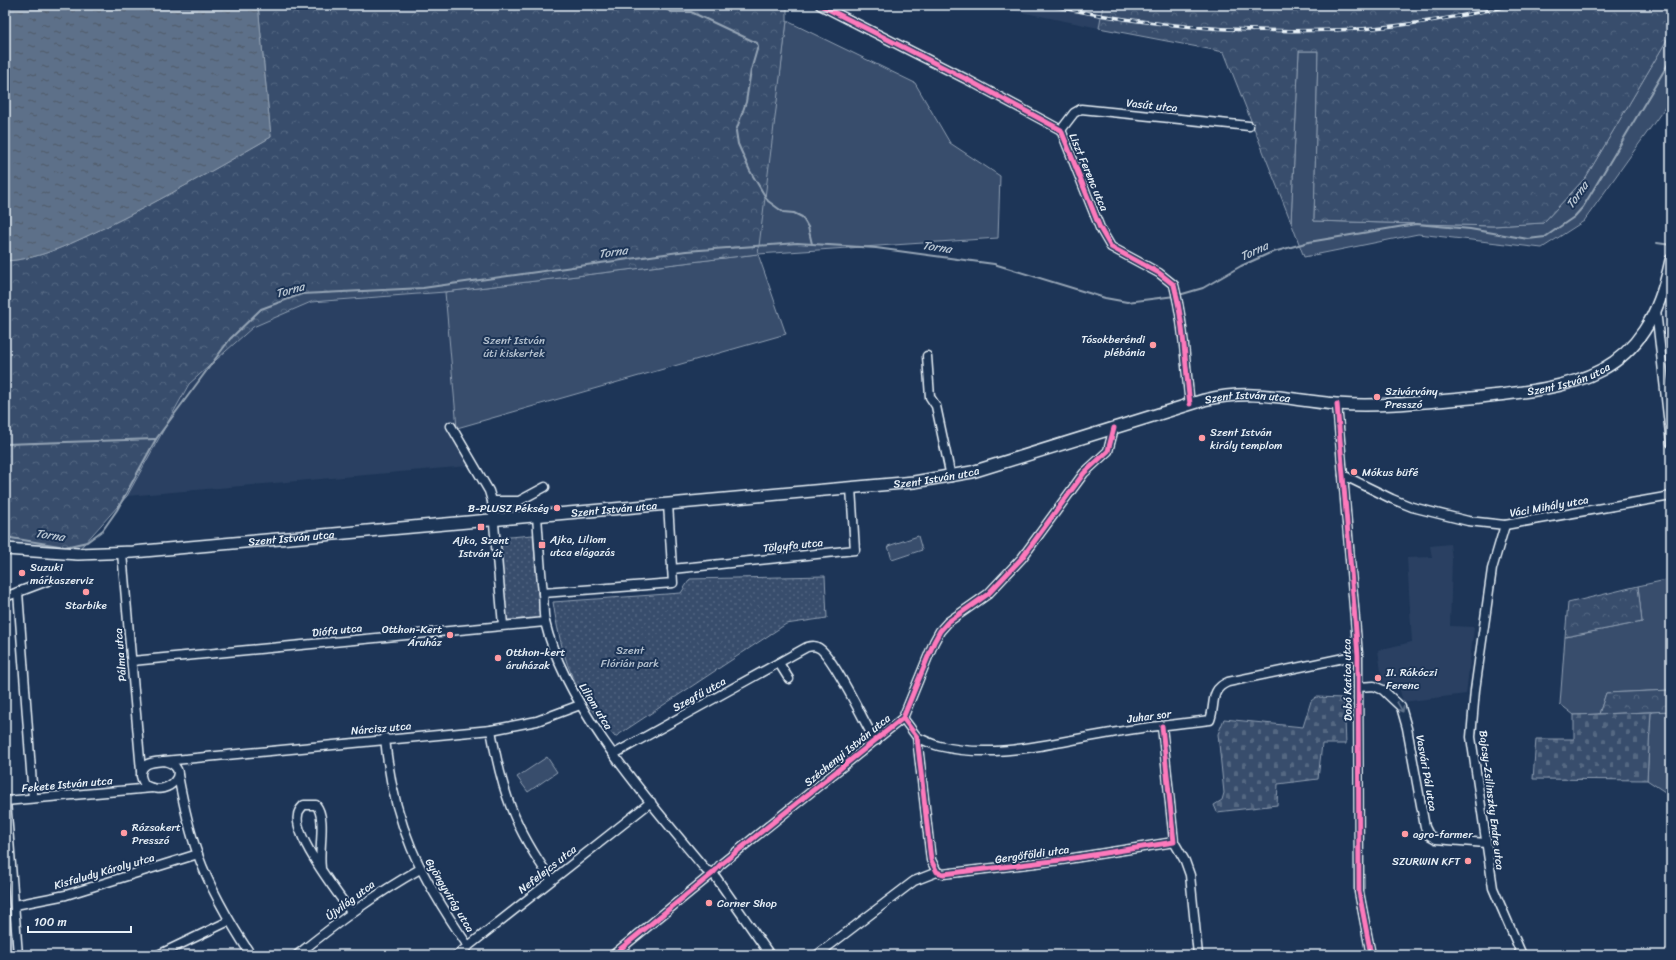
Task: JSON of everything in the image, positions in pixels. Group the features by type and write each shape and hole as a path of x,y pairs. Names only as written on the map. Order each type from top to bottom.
{"main road":[{"name":"Szent István utca","path":"5,549 66,553 122,553 851,488 951,477 972,472 1190,404 1217,397 1252,394 1337,404 1396,404 1550,389 1585,378 1618,360 1645,331 1656,310 1671,260"}],"street":[{"name":"Liszt Ferenc utca","path":"820,5 968,80 1061,130 1100,228 1111,247 1159,273 1174,285 1180,307 1184,336 1186,382 1190,404"},
{"name":"Vasút utca","path":"1061,130 1074,114 1081,109 1249,126"},
{"path":"1656,310 1671,443"},
{"path":"927,356 930,397 936,406 951,477"},
{"name":"Dobó Katica utca","path":"1337,404 1358,654 1359,892 1371,955"},
{"path":"451,426 489,491 492,501 495,520 503,625"},
{"name":"Széchenyi István utca","path":"613,955 713,873 720,864 903,718 934,642 940,631 948,622 988,594 1022,558 1084,473 1108,451 1114,428"},
{"name":"Váci Mihály utca","path":"1343,475 1412,507 1468,521 1505,525 1671,496"},
{"path":"492,501 519,502 545,486"},
{"name":"Tölgyfa utca","path":"672,569 855,550 851,488"},
{"path":"543,592 673,583 668,504"},
{"name":"Liliom utca","path":"537,516 545,622 560,665 580,705 650,802 706,870 713,873 770,955"},
{"name":"Bajcsy-Zsilinszky Endre utca","path":"1505,525 1492,569 1475,690 1471,736 1493,888 1522,955"},
{"name":"Pálma utca","path":"122,553 143,782"},
{"path":"5,597 50,580"},
{"path":"18,592 33,798"},
{"name":"Diófa utca","path":"132,660 545,622"},
{"name":"Szegfű utca","path":"614,754 807,647 818,647 833,665 873,737 877,740"},
{"name":"Juhar sor","path":"917,737 938,746 958,749 1002,751 1032,748 1110,733 1210,720 1216,691 1220,685 1358,654"},
{"path":"779,663 789,679"},
{"name":"Vasvári Pál utca","path":"1358,687 1374,686 1384,690 1394,698 1401,707 1407,728 1426,827 1429,834 1436,839 1486,843"},
{"name":"Nárcisz utca","path":"164,761 385,738 491,730 537,721 580,705"},
{"path":"817,955 914,881 936,872 931,860 917,737 903,718"},
{"path":"1162,726 1174,842 1185,861 1190,874 1198,955"},
{"path":"491,730 501,783 510,807 523,837 551,879"},
{"name":"Gyöngyvirág utca","path":"385,738 388,772 395,803 406,838 420,869 444,910 468,946"},
{"path":"140,754 150,762"},
{"path":"174,765 181,759"},
{"path":"141,771 150,762 164,761 174,765 198,854 213,890 229,921 251,955"},
{"path":"143,782 152,788 164,788 173,784 178,776"},
{"name":"Fekete István utca","path":"131,790 143,782"},
{"path":"173,784 181,790"},
{"name":"Fekete István utca","path":"6,801 152,788"},
{"path":"6,801 18,955"},
{"name":"Nefelejcs utca","path":"457,955 650,802"},
{"path":"321,868 319,854 323,820 321,811 316,805 304,805 300,809 297,817 305,841 321,868 351,912"},
{"name":"Gergőföldi utca","path":"936,872 943,874 976,871 1062,860 1174,842"},
{"name":"Kisfaludy Károly utca","path":"15,905 66,895 198,854"},
{"name":"Újvilág utca","path":"297,955 351,912 384,889 420,869"},
{"path":"158,955 229,921"}],"shaded area":[{"path":"986,5 1103,5 1099,28"},
{"path":"445,292 457,428 468,466 127,496 189,384 253,327 311,302"},
{"path":"1450,544 1452,559 1450,626 1474,627 1466,694 1403,702 1398,683 1383,685 1378,650 1412,642 1407,558 1432,557 1430,546"}],"green space":[{"path":"258,5 787,5 787,21 758,254 445,292 311,302 253,327 189,384 127,496 76,553 5,548 5,261 32,257 58,249 83,238 170,194 271,137"},
{"path":"1103,5 1671,5 1671,33 1586,177 1543,223 1493,226 1314,221 1318,51 1299,51 1291,222 1224,52 1099,28"},
{"name":"Szent István úti kiskertek","path":"787,21 915,83 950,143 1000,176 998,238 758,254 786,334 457,428 445,292 757,254"},
{"path":"1671,33 1671,99 1584,221 1542,248 1418,234 1304,257 1291,222 1299,51 1318,51 1314,221 1493,226 1543,223 1586,177"},
{"path":"533,535 540,618 505,620 498,538"},
{"path":"918,536 922,550 892,560 888,546"},
{"name":"Szent Flórián park","path":"825,576 827,618 786,624 615,737 584,699 572,677 560,640 553,602 681,593 690,579"},
{"path":"1671,579 1671,690 1606,693 1599,714 1574,715 1560,704 1565,637 1642,622 1638,586"},
{"path":"1638,586 1642,622 1565,637 1568,603"},
{"path":"1671,690 1671,711 1599,714 1606,693"},
{"path":"1316,697 1344,698 1346,744 1322,744 1318,779 1278,784 1277,805 1217,812 1214,805 1222,800 1224,793 1218,734 1224,719 1303,727 1311,701"},
{"path":"1671,711 1671,796 1647,780 1651,712"},
{"path":"1651,712 1647,780 1533,779 1536,739 1574,739 1574,715"},
{"path":"547,757 557,772 528,792 517,777"},
{"path":"5,853 13,955 5,955"}],"water":[{"path":"5,5 258,5 271,137 170,194 83,238 58,249 32,257 5,261"}],"waterway":[{"path":"665,5 666,9 671,12 691,12 757,43 758,46 751,70 746,102 736,131 738,144 750,171 768,201 783,212 794,213 802,217 808,227 812,244"},
{"name":"Torna","path":"1179,295 1203,288 1241,266 1270,253 1309,242 1416,224 1470,229 1528,239 1545,237 1574,217 1583,207 1671,59"},
{"name":"Torna","path":"5,537 65,547 87,542 103,530 117,510 156,439 230,339 261,309 302,294 423,288 686,251 797,243 876,248 994,264 1105,298 1127,302 1175,296"},
{"path":"1657,243 1671,245"},
{"name":"Torna","path":"5,444 156,439"}],"railway":[{"path":"1049,5 1087,13 1164,24 1203,28 1282,31 1380,28 1438,20 1516,5"}],"cycle path":[{"path":"820,5 968,80 1061,130 1100,228 1111,247 1159,273 1174,285 1182,329 1190,404"},
{"path":"1337,404 1358,655 1359,892 1371,955"},
{"path":"613,955 713,873 720,865 903,718 934,642 940,631 948,622 988,594 1022,558 1084,473 1108,451 1114,428"},
{"path":"903,718 917,737 931,860 937,872 943,874 1061,860 1174,842 1162,726"}],"place":[{"name":"Tósokberéndi plébánia","path":"1153,345"},
{"name":"Szivárvány Presszó","path":"1377,397"},
{"name":"Szent István király templom","path":"1202,438"},
{"name":"Mókus büfé","path":"1354,472"},
{"name":"B-PLUSZ Pékség","path":"557,508"},
{"name":"Ajka, Szent István út","path":"481,527"},
{"name":"Ajka, Liliom utca elágazás","path":"542,545"},
{"name":"Suzuki márkaszerviz","path":"22,573"},
{"name":"Starbike","path":"86,592"},
{"name":"Otthon-Kert Áruház","path":"450,635"},
{"name":"Otthon-kert áruházak","path":"498,658"},
{"name":"II. Rákóczi Ferenc","path":"1378,678"},
{"name":"Rózsakert Presszó","path":"124,833"},
{"name":"agro-farmer","path":"1405,834"},
{"name":"SZURWIN KFT","path":"1468,861"},
{"name":"Corner Shop","path":"709,903"}]}
